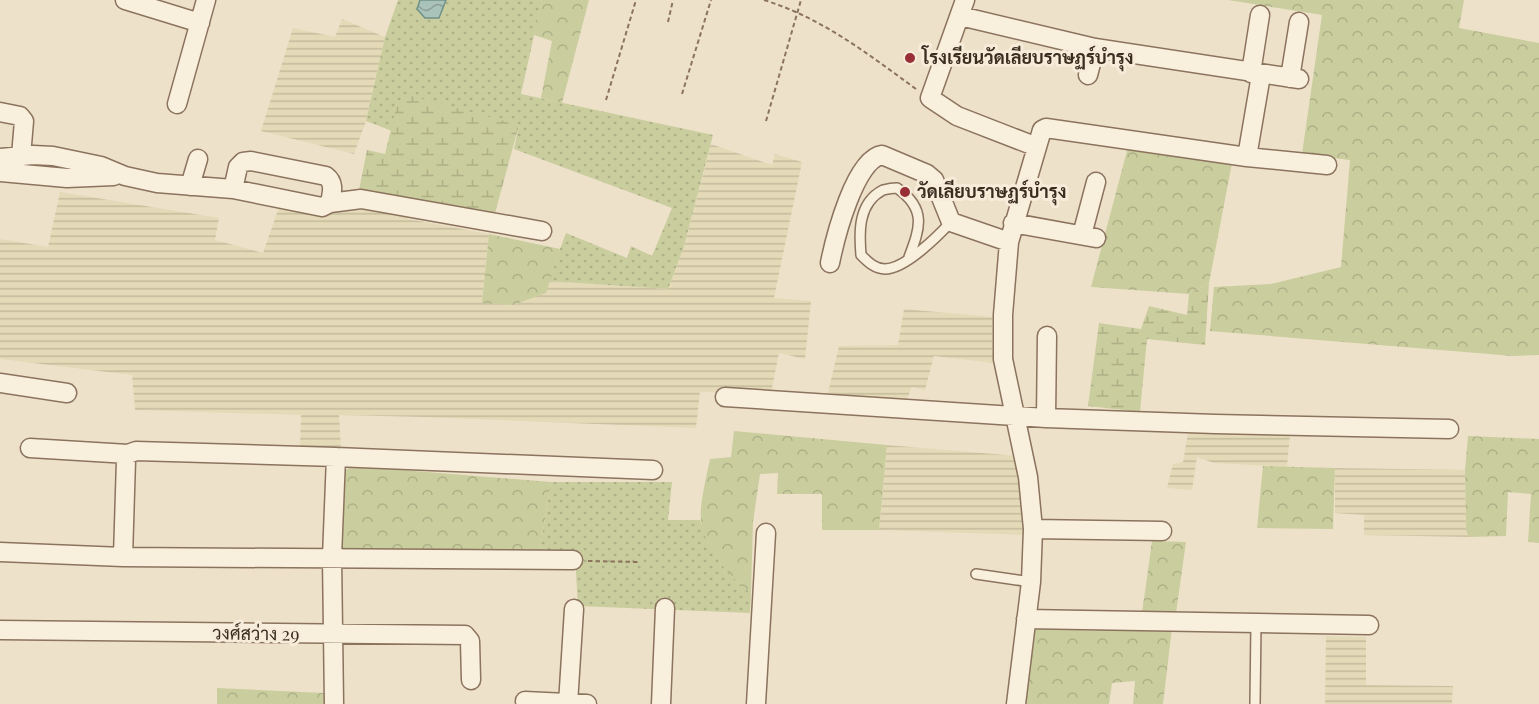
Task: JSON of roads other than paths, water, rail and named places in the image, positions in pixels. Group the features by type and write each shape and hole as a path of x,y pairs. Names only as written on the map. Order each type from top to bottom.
{"street":[{"path":"125,0 200,23"},
{"path":"177,104 206,0"},
{"path":"1036,147 957,116 930,98 962,8 1095,48 1295,79 1299,21"},
{"path":"1247,157 1260,15"},
{"path":"1088,75 1095,48"},
{"path":"0,111 20,116 24,120 21,156"},
{"path":"1016,704 1031,582 1033,529 1028,477 1003,359 1009,242 1013,222 1042,130 1046,128 1247,157 1327,165"},
{"path":"830,263 845,207 871,159 882,154 927,174 938,189 951,222 1009,242"},
{"path":"0,158 53,156 101,166 125,176 157,183 233,189 322,207 330,203 361,199 542,231"},
{"path":"190,186 198,159"},
{"path":"233,189 238,167 243,162 251,160 326,176 333,184 330,203"},
{"path":"0,172 67,178 125,176"},
{"path":"1013,222 1089,236 1096,182"},
{"path":"1046,417 1047,336"},
{"path":"0,383 67,393"},
{"path":"725,397 898,406 1014,416 1215,424 1449,429"},
{"path":"30,448 128,454 136,452 336,456 653,470"},
{"path":"123,557 128,454"},
{"path":"334,704 332,557 336,456"},
{"path":"1033,529 1162,531"},
{"path":"756,704 766,533"},
{"path":"0,552 123,557 573,560"},
{"path":"661,704 665,608"},
{"path":"568,704 574,609"},
{"path":"1026,619 1369,625"},
{"name":"วงศ์สว่าง 29","path":"0,630 465,635 470,641 471,680"},
{"path":"525,701 587,704"}],"lane":[{"path":"909,257 919,230 915,206 897,188 883,190 866,209 861,219 859,236 861,255 868,262 884,269 894,268 930,244 951,222"},
{"path":"976,574 1031,582"},
{"path":"1255,704 1256,623"}],"water":[{"path":"420,0 446,0 439,18 425,18 417,9"}],"place":[{"name":"โรงเรียนวัดเลียบราษฏร์บำรุง","path":"910,58"},
{"name":"วัดเลียบราษฏร์บำรุง","path":"905,192"}]}
